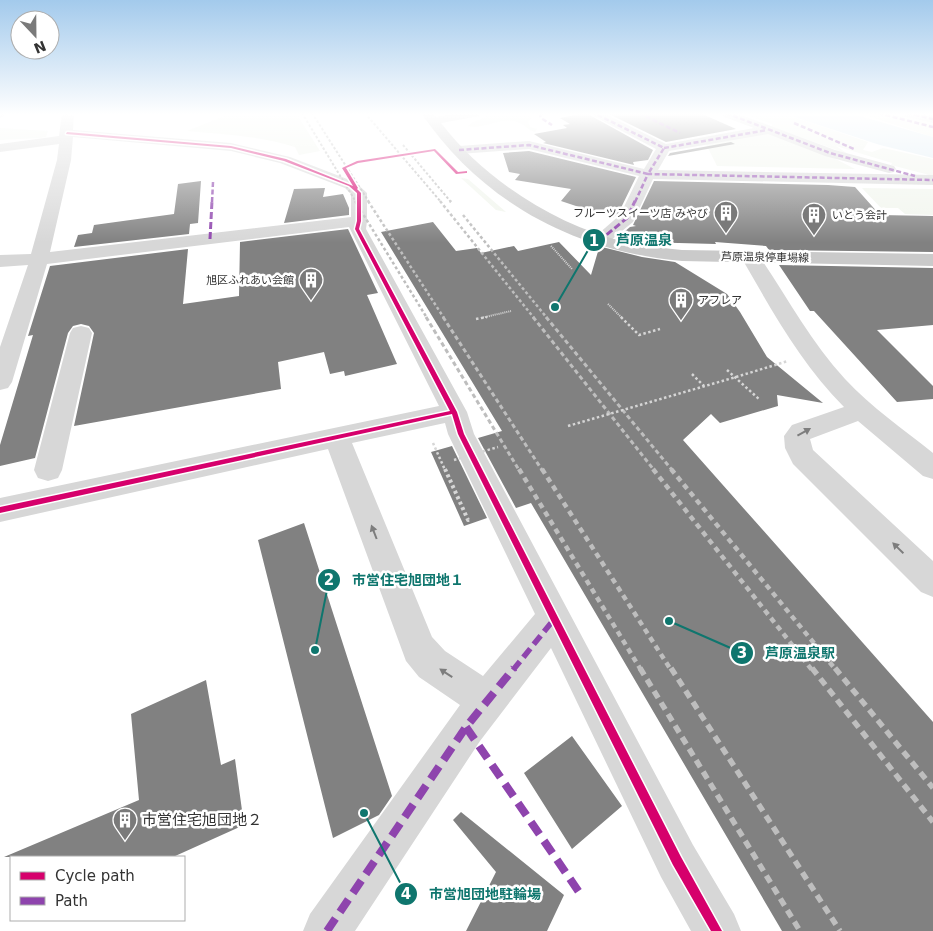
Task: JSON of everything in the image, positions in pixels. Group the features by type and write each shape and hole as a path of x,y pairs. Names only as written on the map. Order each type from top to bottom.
{"main road":[{"name":"芦原温泉停車場線","path":"465,156 499,187 525,206 570,229 627,248 663,254 933,260"}],"street":[{"path":"0,382 40,259 64,156"},
{"path":"270,156 350,185 359,193 359,221 357,229 454,412 461,434 677,861 717,931"},
{"path":"576,156 648,174 931,180"},
{"path":"599,240 627,218 648,174 659,156"},
{"path":"843,156 931,180"},
{"path":"0,261 40,259 359,221"},
{"path":"750,257 765,284 808,348 838,385 862,410 933,468"},
{"path":"48,470 81,333"},
{"path":"862,410 801,432 797,436 798,448 803,457 933,582"},
{"path":"0,510 454,412"},
{"path":"337,438 419,649 432,664 487,701"},
{"path":"328,931 466,727 554,617"}],"path":[{"path":"550,246 572,269"},
{"path":"608,304 639,335 660,329"},
{"path":"476,319 511,311"},
{"path":"568,426 775,365"},
{"path":"727,370 760,400"},
{"path":"692,374 704,386"},
{"path":"454,460 498,447"}],"shaded area":[{"path":"712,156 831,156 855,169 717,166"},
{"path":"870,156 921,156 933,159 933,176 891,165 892,163"},
{"path":"461,178 468,179 506,212 496,210"},
{"path":"862,188 933,189 933,215 905,214 898,208 881,208"}],"building":[{"path":"504,156 551,156 636,177 618,214 613,218 608,217 609,214 591,211 561,201 571,189 515,180 520,174 509,172"},
{"path":"599,156 650,156 648,160 633,162 634,165"},
{"path":"201,181 198,223 190,224 189,234 74,247 78,235 92,233 94,225 174,214 178,184"},
{"path":"654,181 855,187 880,215 933,216 933,252 769,250 766,246 715,242 716,244 641,242 644,244 617,238 630,227 636,226 633,225"},
{"path":"325,188 323,197 343,194 349,208 349,215 284,223 294,189"},
{"path":"433,222 456,251 477,248 481,253 514,246 518,251 559,242 591,275 599,248 602,247 642,257 675,262 727,294 767,357 823,403 777,395 778,406 720,423 711,414 683,440 933,722 933,931 782,931 531,503 516,508 478,438 502,431 381,232"},
{"path":"348,229 378,293 367,295 397,364 345,376 344,371 330,374 324,352 278,362 281,389 74,426 94,333 89,326 81,324 73,326 68,333 35,458 0,466 0,445 33,335 28,336 50,266 188,249 183,304 239,296 240,242"},
{"path":"779,265 933,268 933,325 877,330 933,386 933,399 897,402 814,311 810,311"},
{"path":"452,446 487,518 464,526 431,452"},
{"path":"304,523 392,796 379,815 333,838 258,540"},
{"path":"206,680 221,765 235,759 244,825 175,856 4,857 139,800 131,714"},
{"path":"572,736 622,806 572,849 524,773"},
{"path":"461,812 564,895 547,931 466,931 496,872 453,820"}],"railway":[{"path":"328,156 356,202"},
{"path":"340,156 369,202"},
{"path":"402,156 441,202"},
{"path":"413,156 450,201"},
{"path":"355,201 427,318"},
{"path":"368,201 444,318"},
{"path":"440,201 534,318"},
{"path":"463,215 547,318"},
{"path":"426,317 519,470"},
{"path":"443,317 542,470"},
{"path":"533,317 654,470"},
{"path":"546,317 672,470"},
{"path":"519,469 641,670"},
{"path":"542,469 671,670"},
{"path":"653,469 812,670"},
{"path":"671,469 836,670"},
{"path":"640,668 800,931"},
{"path":"671,668 840,931"},
{"path":"812,668 933,822"},
{"path":"835,668 933,788"}],"marked path":[{"path":"576,156 648,174 659,156"},
{"path":"843,156 915,176"},
{"path":"599,241 627,218 648,174 933,180"},
{"path":"210,239 213,182"},
{"path":"327,931 466,727 555,618"},
{"path":"466,727 581,895"}],"cycle path":[{"path":"270,156 285,160 350,185 359,193 359,221 357,229 454,412 461,434 677,861 717,931"},
{"path":"356,188 344,168 357,162 393,156"},
{"path":"441,156 457,173 466,172"},
{"path":"0,510 454,412"}],"place":[{"name":"フルーツスイーツ店 みやび","path":"726,234"},
{"name":"いとう会計","path":"814,236"},
{"name":"旭区ふれあい会館","path":"311,301"},
{"name":"芦原温泉","path":"555,307"},
{"name":"アフレア","path":"681,321"},
{"name":"芦原温泉駅","path":"669,621"},
{"name":"市営住宅旭団地１","path":"315,650"},
{"name":"市営旭団地駐輪場","path":"364,813"},
{"name":"市営住宅旭団地２","path":"125,841"}]}
